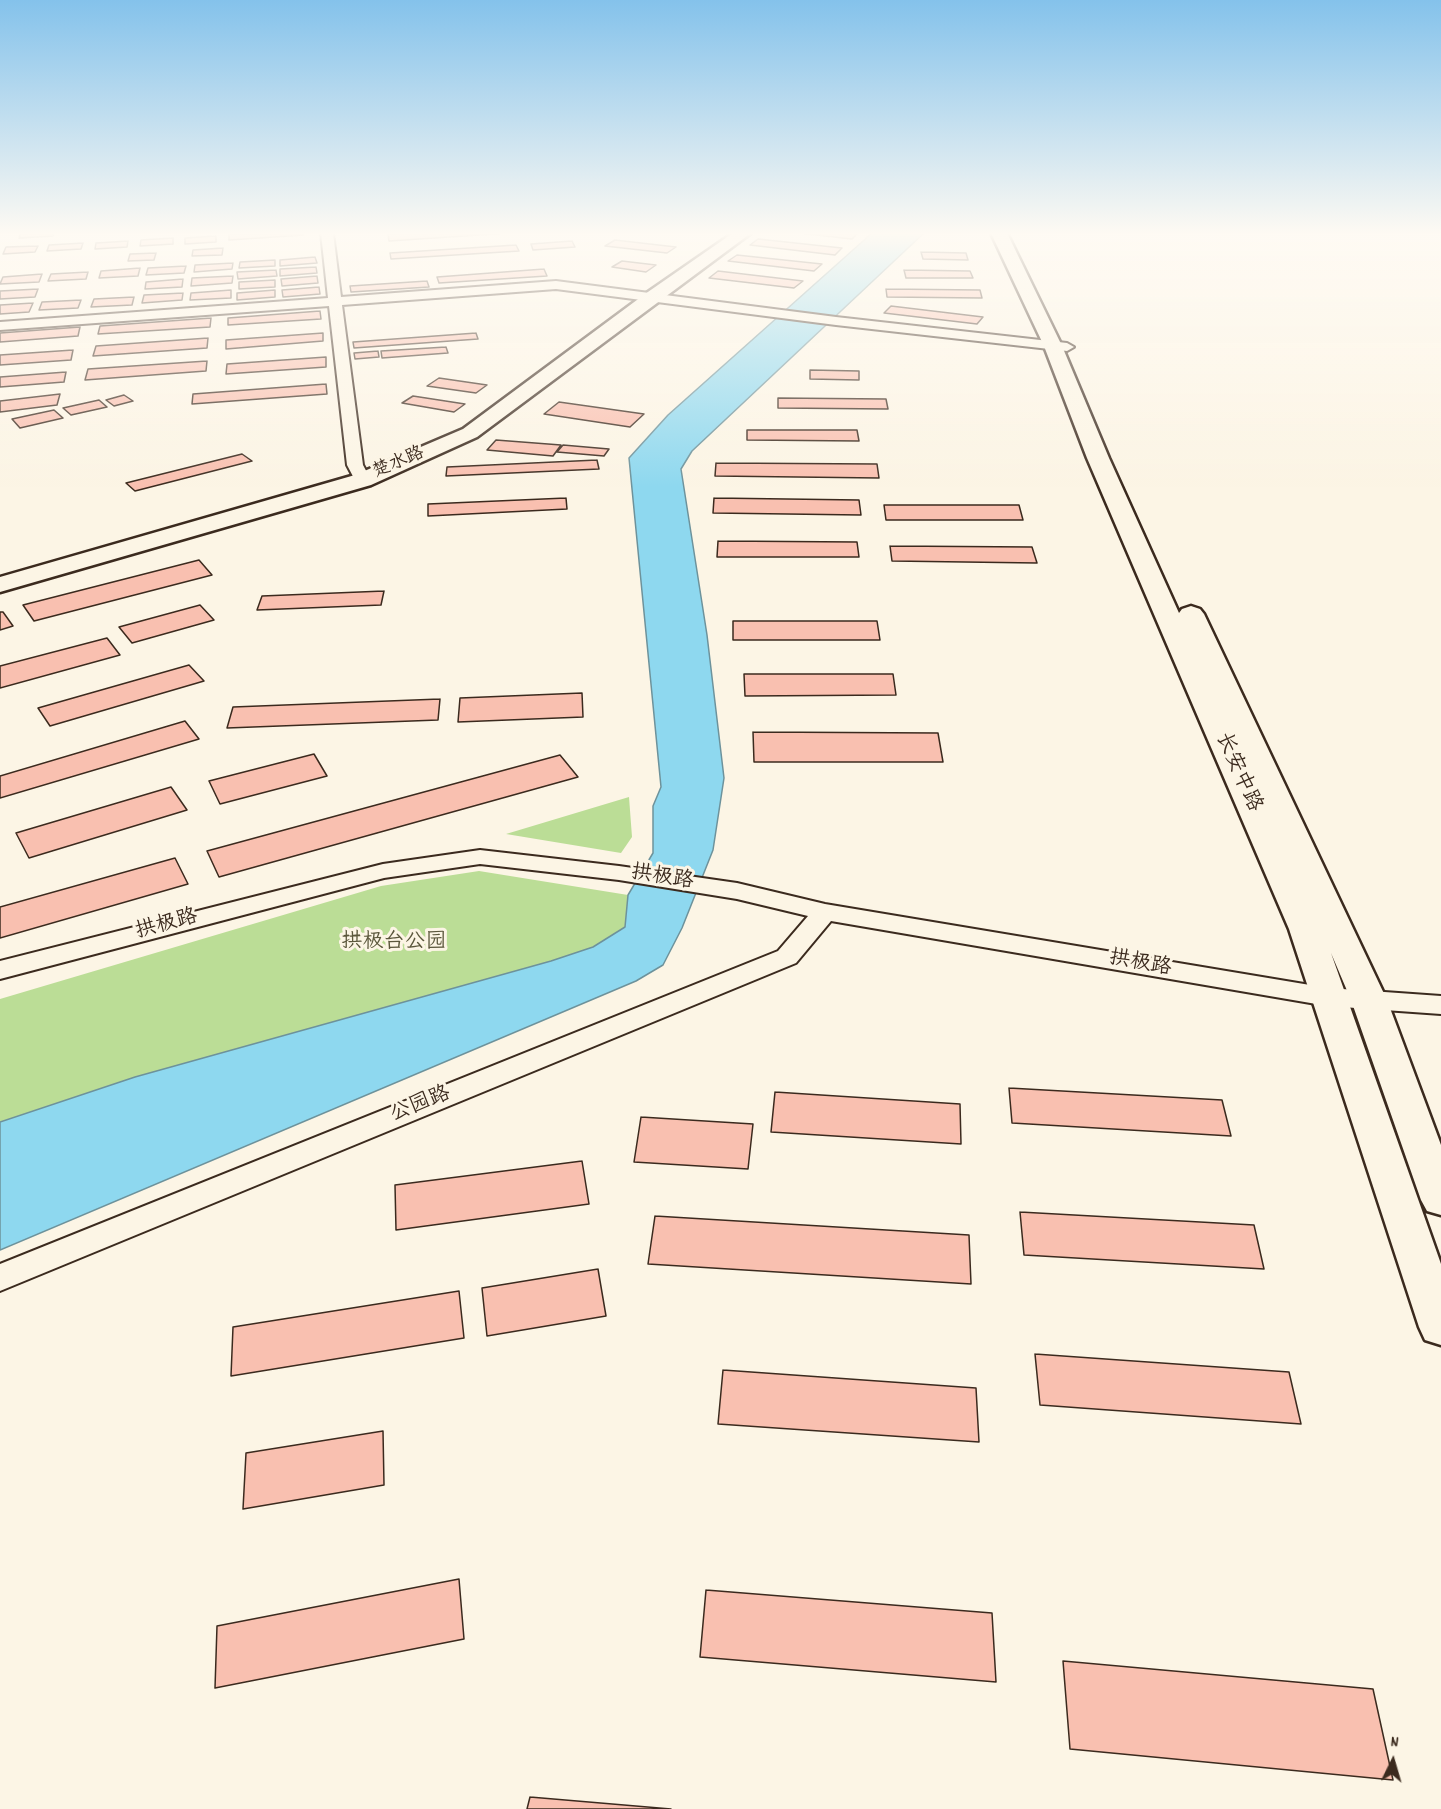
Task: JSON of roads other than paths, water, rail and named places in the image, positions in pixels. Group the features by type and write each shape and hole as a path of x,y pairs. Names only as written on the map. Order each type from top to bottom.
{"main road":[{"name":"楚水路","path":"0,585 363,480 470,433 625,317"},
{"name":"长安中路","path":"1045,317 1337,927 1369,1000 1441,1200"},
{"name":"长安中路","path":"1049,317 1098,458 1306,929 1441,1327"}],"street":[{"path":"0,326 111,317"},
{"path":"338,317 355,465 363,480"},
{"path":"807,317 1060,346"},
{"name":"拱极路","path":"0,970 383,871 480,857 619,873 737,891 825,912 1328,997 1441,1005"},
{"name":"公园路","path":"0,1278 787,957 825,912"}],"water":[{"path":"777,317 834,317 692,451 681,469 707,635 724,778 713,850 682,928 663,965 636,981 0,1250 0,1122 135,1077 551,961 593,947 625,927 628,895 653,853 653,806 661,787 629,458 668,415"}],"park label":[{"name":"拱极台公园","path":"394,944"}]}
